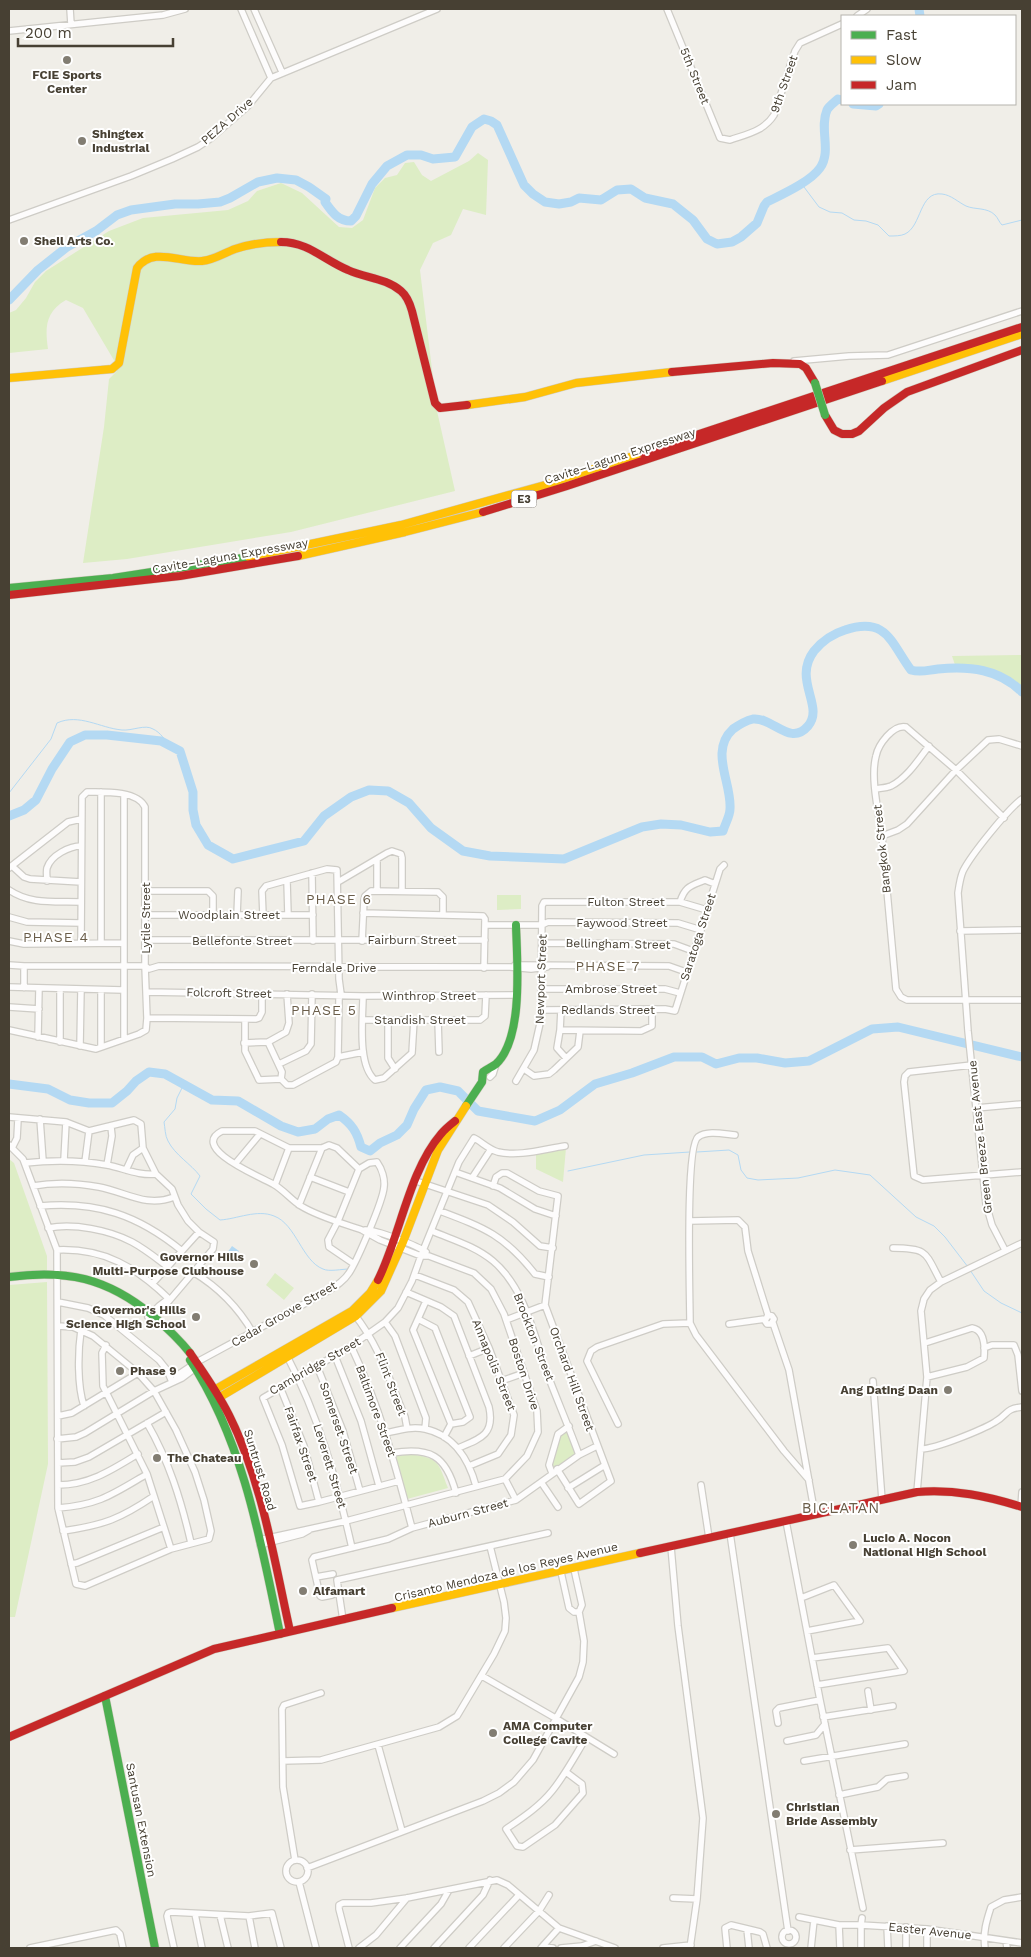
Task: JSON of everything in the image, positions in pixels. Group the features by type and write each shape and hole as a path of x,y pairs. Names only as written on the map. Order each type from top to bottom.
{"main road":[{"path":"9,378 112,369 116,367 119,363 137,268 145,258 200,261 220,256 238,248 264,243 289,242 311,248 349,271 387,282 404,292 412,311 435,403 440,408 525,397 576,383 686,370 773,363 797,364 804,366 815,383 825,415 834,430 842,434 852,434 859,431 892,402 910,390 1022,350"},
{"name":"Cavite–Laguna Expressway","path":"9,588 113,578 224,562 401,525 545,485 1022,327"},
{"name":"Cavite–Laguna Expressway","path":"9,596 114,586 259,564 351,545 461,518 557,489 1022,334"},
{"path":"482,1083 483,1072 496,1064 506,1049 516,1018 514,967 516,925"},
{"path":"214,1395 288,1358 354,1314 375,1286 399,1243 438,1150 462,1111 482,1083 490,1077"},
{"path":"399,1243 416,1181 432,1146 444,1128 455,1121"},
{"name":"Suntrust Road","path":"9,1277 28,1274 95,1284 120,1296 151,1317 198,1364 236,1431 251,1471 290,1631"},
{"name":"Suntrust Road","path":"9,1281 58,1277"},
{"path":"214,1395 284,1350 354,1314"},
{"name":"Suntrust Road","path":"214,1395 242,1474 260,1542 280,1634"},
{"name":"Crisanto Mendoza de los Reyes Avenue","path":"9,1737 214,1649 290,1631 917,1492 932,1490 962,1491 987,1496 1022,1507"},
{"name":"Santusan Extension","path":"105,1696 155,1948"}],"street":[{"path":"70,9 71,24"},
{"path":"9,31 163,14 186,9"},
{"path":"241,9 271,78"},
{"path":"254,9 282,72"},
{"name":"PEZA Drive","path":"9,220 157,165 198,147 248,106 271,78 437,9"},
{"name":"5th Street","path":"667,9 720,138 725,140"},
{"name":"9th Street","path":"725,140 764,128 770,123 795,51 800,43 841,24"},
{"path":"773,363 849,356 888,355 1022,310"},
{"name":"Bangkok Street","path":"1004,818 956,770 904,726 894,729 876,755 876,789 896,989 901,997 907,1000 1022,1000"},
{"path":"882,836 898,830 907,824 956,770 988,740 999,739 1022,746"},
{"path":"876,789 890,787 894,784 916,763 929,746"},
{"path":"101,943 102,792"},
{"path":"81,943 82,796 83,794 102,792 124,795 124,1038"},
{"name":"Lytile Street","path":"124,795 140,800 145,807 145,966 148,1018"},
{"path":"966,1000 958,894 960,880 968,862 1022,799"},
{"path":"81,819 68,822 10,867 24,877 34,880 81,882"},
{"path":"47,880 49,864 67,848 81,846"},
{"path":"338,882 392,851 401,854 402,891"},
{"path":"374,890 377,860"},
{"name":"Saratoga Street","path":"674,1011 720,869 724,865"},
{"path":"245,1019 244,1044 259,1080 281,1079 287,1085 293,1085 333,1065 338,1057 337,870 312,873 266,886 263,888 262,915"},
{"path":"312,873 313,941"},
{"path":"680,902 687,888 705,880 715,884"},
{"path":"287,881 288,915"},
{"path":"9,890 28,901 81,902"},
{"path":"362,940 365,896 374,890 438,892 443,897 443,915"},
{"path":"146,891 208,891 213,896 213,915"},
{"path":"237,915 238,891"},
{"name":"Fulton Street","path":"544,902 680,902 707,910"},
{"name":"Newport Street","path":"516,1081 534,1050 539,1034 544,967 542,906 544,902"},
{"path":"363,913 483,916 485,925 484,968"},
{"name":"Woodplain Street","path":"145,915 312,915"},
{"path":"9,917 27,922 81,923"},
{"name":"Faywood Street","path":"485,925 542,924 548,922 678,923 701,930"},
{"path":"960,931 1022,930"},
{"name":"Bellefonte Street","path":"145,940 338,940"},
{"name":"Fairburn Street","path":"338,940 485,940"},
{"path":"9,941 24,944 123,943"},
{"name":"Bellingham Street","path":"542,943 674,944 693,951"},
{"name":"Ferndale Drive","path":"9,965 145,966 149,968 159,966 484,968 669,966 686,972"},
{"path":"24,966 24,988"},
{"path":"9,987 124,990"},
{"path":"38,1037 40,988"},
{"path":"60,989 60,1042"},
{"path":"80,1046 81,989"},
{"name":"Ambrose Street","path":"542,989 665,989 680,993"},
{"path":"101,990 101,1047"},
{"name":"Folcroft Street","path":"147,992 339,996"},
{"path":"9,1030 91,1049 142,1033 147,1026 148,1018 256,1019 261,1016 262,994"},
{"path":"244,1044 268,1042 286,1032 288,1029 287,994"},
{"path":"279,1064 306,1051 311,1044 312,994"},
{"name":"Standish Street","path":"363,1020 480,1020 485,1016 486,995"},
{"name":"Winthrop Street","path":"339,996 516,995"},
{"path":"363,996 362,1052 372,1078 378,1080 384,1078 412,1052 414,1020"},
{"name":"Green Breeze East Avenue","path":"966,1000 988,1216 1005,1250"},
{"path":"9,1007 39,1009"},
{"path":"560,1030 641,1031 652,1026 652,1009"},
{"name":"Redlands Street","path":"541,1010 665,1009 674,1011"},
{"path":"561,1010 557,1048 566,1058"},
{"path":"388,1020 388,1058 395,1069"},
{"path":"438,1020 438,1052"},
{"path":"524,1069 534,1076 549,1074 578,1047 580,1031"},
{"path":"268,1042 282,1072 281,1079"},
{"path":"338,1057 362,1052"},
{"path":"490,1077 496,1064"},
{"path":"972,1065 909,1072 905,1076 904,1082 914,1176 923,1180 1022,1172"},
{"path":"976,1108 1022,1104"},
{"path":"9,1117 66,1122 89,1131 138,1121 142,1128 143,1148 156,1174 172,1189 184,1216 199,1232 214,1242 214,1246 193,1272 151,1317"},
{"path":"18,1119 17,1138 10,1147 21,1156 25,1163 57,1250 58,1508 76,1584 85,1586 171,1549 210,1539 211,1531 195,1472 186,1450 154,1391 138,1373 106,1345 81,1330 73,1327 58,1326"},
{"path":"40,1119 43,1161"},
{"path":"64,1160 66,1122"},
{"path":"107,1165 112,1136 111,1126"},
{"path":"354,1264 329,1247 328,1240 338,1221 359,1168 337,1148 329,1145 322,1148 289,1148 248,1130 222,1131 217,1134 214,1138 216,1149 235,1164 275,1184 300,1205 338,1221 422,1253"},
{"path":"85,1162 89,1131"},
{"path":"735,1135 706,1133 699,1136 694,1142 690,1221 690,1323 696,1335 784,1451 809,1480"},
{"path":"235,1164 260,1134"},
{"name":"Cambridge Street","path":"319,1502 302,1506 298,1504 282,1444 263,1400 264,1396 370,1334 398,1308 415,1275 459,1162 474,1138 490,1149"},
{"path":"472,1178 490,1149 499,1152 519,1153 565,1146"},
{"path":"126,1170 133,1155 143,1148"},
{"path":"275,1184 289,1148"},
{"path":"300,1205 322,1148"},
{"path":"25,1163 64,1160 107,1165 144,1175 156,1174"},
{"name":"Cedar Groove Street","path":"57,1439 76,1437 174,1381 179,1374 328,1291 348,1275 383,1193 384,1180 377,1162 359,1168"},
{"path":"455,1172 493,1186 535,1209 556,1216"},
{"name":"Orchard Hill Street","path":"493,1186 496,1177 502,1173 516,1177 539,1191 558,1196 545,1305 610,1481 579,1504 555,1471"},
{"path":"310,1177 348,1192"},
{"path":"416,1181 488,1205 513,1222 540,1246 553,1248"},
{"path":"32,1186 60,1183 84,1184 153,1202 164,1201 174,1196"},
{"path":"40,1206 76,1206 117,1213 155,1230 182,1251"},
{"path":"440,1211 480,1226 500,1238 520,1255 535,1274 549,1277"},
{"path":"690,1221 738,1220 745,1227 748,1251 767,1324 773,1323 789,1370 815,1515"},
{"path":"48,1228 86,1229 118,1237 131,1242 168,1267"},
{"name":"Brockton Street","path":"432,1231 477,1249 494,1262 510,1279 526,1312 579,1455"},
{"path":"153,1283 199,1232"},
{"path":"917,1492 927,1377 921,1311 924,1299 930,1290 941,1282 1022,1243"},
{"path":"893,1248 914,1248 926,1254 941,1282"},
{"path":"57,1250 95,1252 130,1267 153,1283 169,1299"},
{"name":"Boston Drive","path":"422,1253 474,1273 492,1289 506,1320 537,1411 538,1432 527,1456 505,1479"},
{"path":"193,1272 209,1282 225,1297 242,1316 252,1333"},
{"name":"Annapolis Street","path":"415,1275 454,1290 468,1302 489,1348 514,1415 511,1435 498,1454 469,1466"},
{"path":"406,1292 442,1307 454,1316 489,1407 492,1421 485,1435 458,1448"},
{"path":"426,1301 413,1330 451,1424"},
{"path":"58,1302 88,1308 104,1314 160,1360 174,1381"},
{"path":"506,1320 545,1305"},
{"name":"Flint Street","path":"354,1314 370,1334 378,1350 407,1428"},
{"path":"729,1324 766,1317"},
{"path":"418,1319 435,1328 470,1417 463,1422 451,1424"},
{"path":"385,1322 395,1336 426,1418 425,1429"},
{"path":"618,1424 587,1361 591,1351 597,1347 663,1324 690,1323"},
{"path":"925,1343 972,1328 979,1330 982,1334 984,1348 984,1358 967,1367 927,1377"},
{"path":"81,1330 81,1393 84,1406"},
{"path":"106,1345 102,1353 102,1383 105,1393 147,1474 171,1549"},
{"path":"984,1348 995,1345 1014,1345 1018,1355 1022,1392"},
{"name":"Baltimore Street","path":"351,1346 370,1388 386,1433 412,1528"},
{"path":"469,1356 489,1348"},
{"name":"Leverett Street","path":"284,1350 298,1376 324,1441 352,1548"},
{"path":"335,1356 361,1420 380,1486"},
{"name":"Somerset Street","path":"317,1366 343,1431 360,1491"},
{"path":"58,1416 72,1413 138,1373"},
{"path":"501,1381 524,1373"},
{"path":"872,1381 882,1500"},
{"name":"Fairfax Street","path":"280,1387 304,1446 319,1502"},
{"path":"921,1449 934,1448 996,1422 1010,1409 1022,1407"},
{"path":"58,1463 82,1460 166,1412"},
{"path":"147,1423 171,1470 191,1543"},
{"path":"444,1437 451,1424"},
{"path":"555,1471 549,1465 558,1434 569,1426"},
{"path":"386,1433 407,1428 425,1429 444,1437 462,1453 476,1486"},
{"name":"Auburn Street","path":"316,1577 312,1558 388,1540 412,1528 516,1500 579,1455 597,1446"},
{"path":"392,1453 408,1450 424,1451 442,1463 451,1474 456,1493"},
{"path":"58,1485 78,1484 95,1479 138,1454"},
{"path":"568,1488 605,1465"},
{"path":"58,1508 93,1503 110,1496 147,1474"},
{"path":"260,1542 505,1479 516,1500"},
{"path":"319,1502 399,1481"},
{"path":"541,1482 558,1507"},
{"path":"701,1485 709,1538"},
{"path":"1022,1492 1022,1507"},
{"path":"63,1531 88,1528 111,1521 154,1496"},
{"path":"786,1521 823,1717 863,1908"},
{"path":"71,1564 164,1527"},
{"path":"342,1620 337,1580 548,1533"},
{"path":"730,1534 788,1931 793,1932 796,1937 791,1945"},
{"path":"283,1761 321,1760 440,1727 451,1721 462,1709 482,1676 505,1631 506,1618 490,1546"},
{"path":"663,1948 691,1947 697,1899 703,1818 678,1626 671,1547"},
{"path":"307,1868 402,1831 466,1809 499,1793 514,1782 533,1760 579,1677 583,1662 584,1641 579,1612 582,1605 574,1569"},
{"path":"561,1572 569,1608 574,1612 579,1612"},
{"path":"332,1595 320,1597 316,1577 333,1574"},
{"path":"801,1598 834,1585 860,1621 807,1630"},
{"path":"812,1658 888,1648 904,1671 817,1685"},
{"path":"482,1676 614,1754"},
{"path":"868,1691 871,1710"},
{"path":"295,1860 284,1798 282,1709 284,1705 321,1692"},
{"path":"778,1723 776,1711 779,1708 820,1700"},
{"path":"823,1717 893,1706"},
{"path":"787,1741 816,1735 825,1724"},
{"path":"566,1772 582,1784 583,1793 555,1824 523,1847 517,1846 506,1829 542,1802 566,1772 586,1738"},
{"path":"804,1761 832,1758 855,1752 905,1744"},
{"path":"378,1745 402,1831"},
{"path":"839,1795 878,1787 887,1780 905,1776"},
{"path":"850,1850 943,1843"},
{"path":"295,1860 301,1861 307,1868 307,1875 299,1882 293,1881 286,1873 287,1866 295,1860"},
{"path":"434,1948 483,1895 490,1880"},
{"path":"349,1948 339,1905 343,1903 371,1903 407,1898 490,1880 502,1881 560,1928 615,1948"},
{"path":"299,1882 316,1948"},
{"path":"400,1948 441,1904 449,1890"},
{"path":"469,1948 520,1895"},
{"path":"504,1948 539,1911 549,1895"},
{"path":"985,1948 984,1927 991,1907 1004,1900 1022,1897"},
{"path":"359,1948 376,1935 407,1898"},
{"path":"673,1898 697,1899"},
{"path":"174,1948 168,1913 249,1916 272,1913 281,1948"},
{"path":"195,1914 202,1948"},
{"path":"220,1915 228,1948"},
{"path":"249,1916 256,1948"},
{"name":"Easter Avenue","path":"799,1917 839,1925 862,1921 887,1926 983,1936 1022,1943"},
{"path":"810,1948 814,1920"},
{"path":"861,1948 862,1921"},
{"path":"839,1925 840,1948"},
{"path":"727,1948 726,1926 747,1929 762,1934 767,1948"},
{"path":"887,1926 888,1948"},
{"path":"542,1947 560,1928"},
{"path":"906,1928 906,1948"},
{"path":"747,1929 749,1948"},
{"path":"927,1929 927,1948"},
{"path":"30,1948 118,1931 123,1948"},
{"path":"561,1948 582,1946 596,1941"},
{"path":"1006,1941 1007,1948"},
{"path":"542,1947 553,1948"}],"green space":[{"path":"478,153 488,160 486,215 463,209 451,235 433,243 420,270 437,411 455,491 291,532 127,559 83,563 104,427 109,379 117,371 115,362 83,308 66,300 50,315 47,327 48,349 9,353 9,313 16,310 26,298 35,282 46,271 109,231 143,218 228,210 248,201 257,191 281,183 302,193 339,227 352,228 363,220 375,188 385,178 397,175 405,163 414,162 422,175 431,181 469,161"},
{"path":"1022,655 1022,692 1015,685 992,673 975,669 956,668 952,656"},
{"path":"497,895 521,895 521,909 497,910"},
{"path":"566,1148 563,1182 536,1169 536,1153"},
{"path":"9,1159 14,1163 47,1256 47,1270 9,1274"},
{"path":"275,1273 294,1288 284,1300 266,1285"},
{"path":"47,1282 48,1464 15,1617 9,1617 9,1285"},
{"path":"567,1432 576,1453 555,1469 552,1464 561,1436"},
{"path":"411,1454 428,1458 437,1463 448,1488 407,1499 396,1456"}],"water":[{"path":"232,1246 239,1251 229,1261 225,1256"}],"waterway":[{"path":"919,9 920,15"},
{"path":"9,300 38,270 67,247 96,231 117,215 131,210 175,204 220,202 258,182 277,178 296,180 309,187 326,199 325,202 336,215 346,221 351,221 356,216 372,184 387,166 407,155 421,155 433,159 455,157 472,127 484,119 497,125 524,185 545,202 559,204 571,202 579,198 601,200 617,190 631,189 645,198 673,204 693,220 707,239 717,244 732,242 757,223 767,202 803,183 820,168 825,154 824,125 827,110 838,99 841,100"},
{"path":"864,105 878,105"},
{"path":"801,183 819,207 830,212 842,213 854,220 878,225 889,236 903,235 911,230 929,198 942,194 966,206 992,212 1002,225 1022,220"},
{"path":"9,816 24,810 36,800 52,769 70,742 85,735 107,735 161,741 180,751 193,792 193,810 196,825 208,845 233,859 304,841 324,816 351,797 369,790 388,791 409,803 431,828 463,851 490,856 564,859 642,827 661,824 681,825 710,832 723,831 730,809 730,799 722,757 726,738 733,729 753,719 768,722 781,730 795,733 801,732 808,726 813,710 807,682 808,662 814,651 821,644 840,632 859,627 879,629 892,642 911,670 973,669 1004,678 1022,692"},
{"path":"9,793 51,739 57,723 65,720 81,720 122,730 142,727 150,728 156,730 170,746"},
{"path":"9,1084 48,1089 70,1100 89,1103 112,1103 149,1072 165,1074 212,1100 238,1101 281,1126 298,1132 315,1129 328,1119 339,1115 353,1129 361,1147 370,1151 380,1143 397,1135 407,1125 426,1090 440,1087 458,1091 478,1111 535,1121 560,1110 595,1084 632,1073 674,1057 702,1057 716,1064 739,1058 757,1058 785,1063 809,1061 872,1029 898,1027 1022,1057"},
{"path":"184,1084 177,1098 175,1109 164,1122 166,1137 171,1146 200,1176 191,1194 220,1220 254,1214 274,1216 282,1220 316,1265 329,1270 349,1269"},
{"path":"697,1152 729,1150 738,1155 741,1170 747,1178 758,1180 798,1178 835,1170 870,1175 916,1217 934,1226 968,1267"},
{"path":"568,1171 644,1155 690,1152"},
{"path":"970,1270 984,1291 1001,1303 1022,1313"}],"traffic: fast":[{"path":"815,383 825,415"},
{"path":"9,588 113,578 249,557"},
{"path":"466,1106 482,1082 483,1072 496,1064 505,1052 511,1036 517,998 516,925"},
{"path":"9,1277 49,1274 67,1276 85,1279 119,1292 152,1315 190,1353"},
{"path":"190,1360 224,1424 237,1458 257,1528 280,1634"},
{"path":"105,1696 155,1948"}],"traffic: slow":[{"path":"9,378 112,369 119,363 137,268 143,261 159,257 202,261 246,246 281,242"},
{"path":"882,381 1022,334"},
{"path":"467,405 525,397 576,383 672,372"},
{"path":"249,557 401,525 545,485 642,453"},
{"path":"298,556 483,512"},
{"path":"220,1397 356,1316 381,1291 403,1242 438,1150 466,1106"},
{"path":"216,1389 352,1311 370,1293 378,1280"},
{"path":"392,1608 640,1553"}],"traffic: jam":[{"path":"281,242 308,248 339,266 389,283 401,291 407,298 411,308 435,403 440,408 467,405"},
{"path":"642,453 1022,327"},
{"path":"825,415 834,430 842,434 852,434 859,431 884,408 907,392 1022,350"},
{"path":"672,372 773,363 800,364 806,368 815,383"},
{"path":"483,512 567,486 882,381"},
{"path":"9,595 180,576 298,556"},
{"path":"378,1280 421,1166 441,1134 455,1121"},
{"path":"190,1353 225,1407 250,1466 266,1521 290,1631"},
{"path":"640,1553 917,1492 931,1491 970,1494 1022,1507"},
{"path":"9,1737 214,1649 392,1608"}],"place":[{"name":"FCIE Sports Center","path":"67,60"},
{"name":"Shingtex Industrial","path":"82,141"},
{"name":"Shell Arts Co.","path":"24,241"},
{"name":"Governor Hills Multi-Purpose Clubhouse","path":"254,1264"},
{"name":"Governor's Hills Science High School","path":"196,1317"},
{"name":"Phase 9","path":"120,1371"},
{"name":"Ang Dating Daan","path":"948,1390"},
{"name":"The Chateau","path":"157,1458"},
{"name":"Lucio A. Nocon National High School","path":"853,1545"},
{"name":"Alfamart","path":"303,1591"},
{"name":"AMA Computer College Cavite","path":"493,1733"},
{"name":"Christian Bride Assembly","path":"776,1814"}],"district":[{"name":"PHASE 6","path":"339,899"},
{"name":"PHASE 4","path":"56,937"},
{"name":"PHASE 7","path":"608,966"},
{"name":"PHASE 5","path":"324,1010"},
{"name":"BICLATAN","path":"841,1508"}]}
